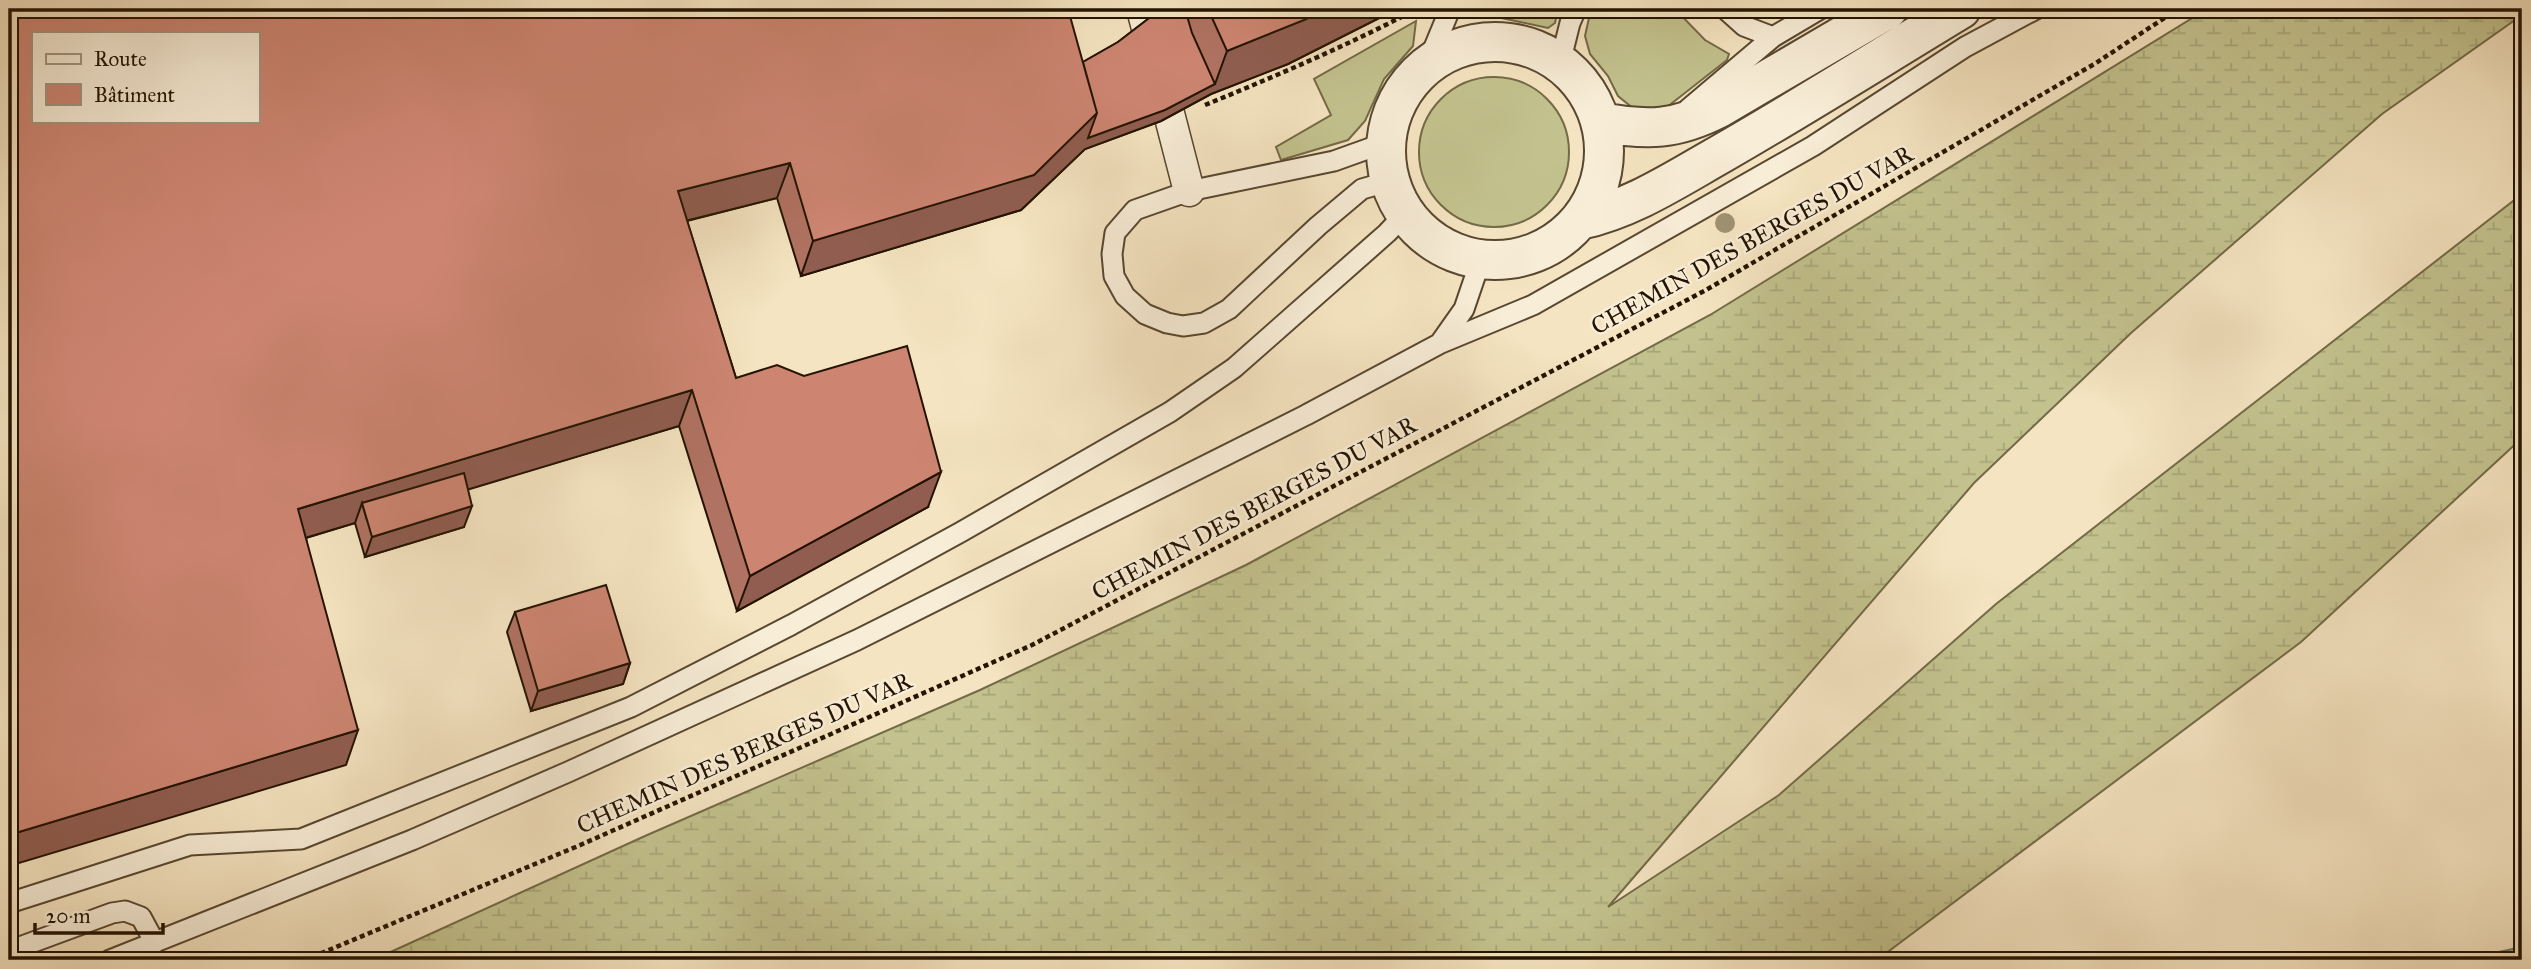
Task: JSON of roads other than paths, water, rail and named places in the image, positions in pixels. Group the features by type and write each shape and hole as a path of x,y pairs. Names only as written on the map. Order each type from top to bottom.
{"street":[{"path":"1142,9 1167,52 1171,119 1189,191"},
{"path":"1600,122 1625,127 1660,128 1693,121 1888,9"},
{"path":"1580,220 1609,214 1670,183 1961,9"},
{"path":"1492,42 1528,47 1560,63 1585,90 1600,122 1604,158 1598,191 1580,220 1556,243 1524,257 1491,261 1458,254 1428,238 1398,197 1387,142 1393,113 1406,88 1426,67 1457,49 1492,42"},
{"path":"1123,67 1167,52"}],"lane":[{"path":"1426,67 1450,9"},
{"path":"1560,63 1576,9"},
{"path":"1725,9 1744,26 1773,37"},
{"path":"1660,128 1688,109 1773,37 1820,9"},
{"path":"110,960 412,840 857,640 1306,415 1439,344 1534,305 1813,146 1965,47 2036,9"},
{"path":"9,903 190,845 301,839 631,707 791,625 961,532 1170,412 1234,368 1387,233 1398,197 1362,189 1229,309 1204,323 1183,326 1145,314 1125,296 1114,276 1112,254 1115,233 1135,209 1189,191 1334,161 1387,142"},
{"path":"1439,344 1464,309 1481,259"},
{"path":"9,951 92,920 125,911 141,917 155,943"}]}
